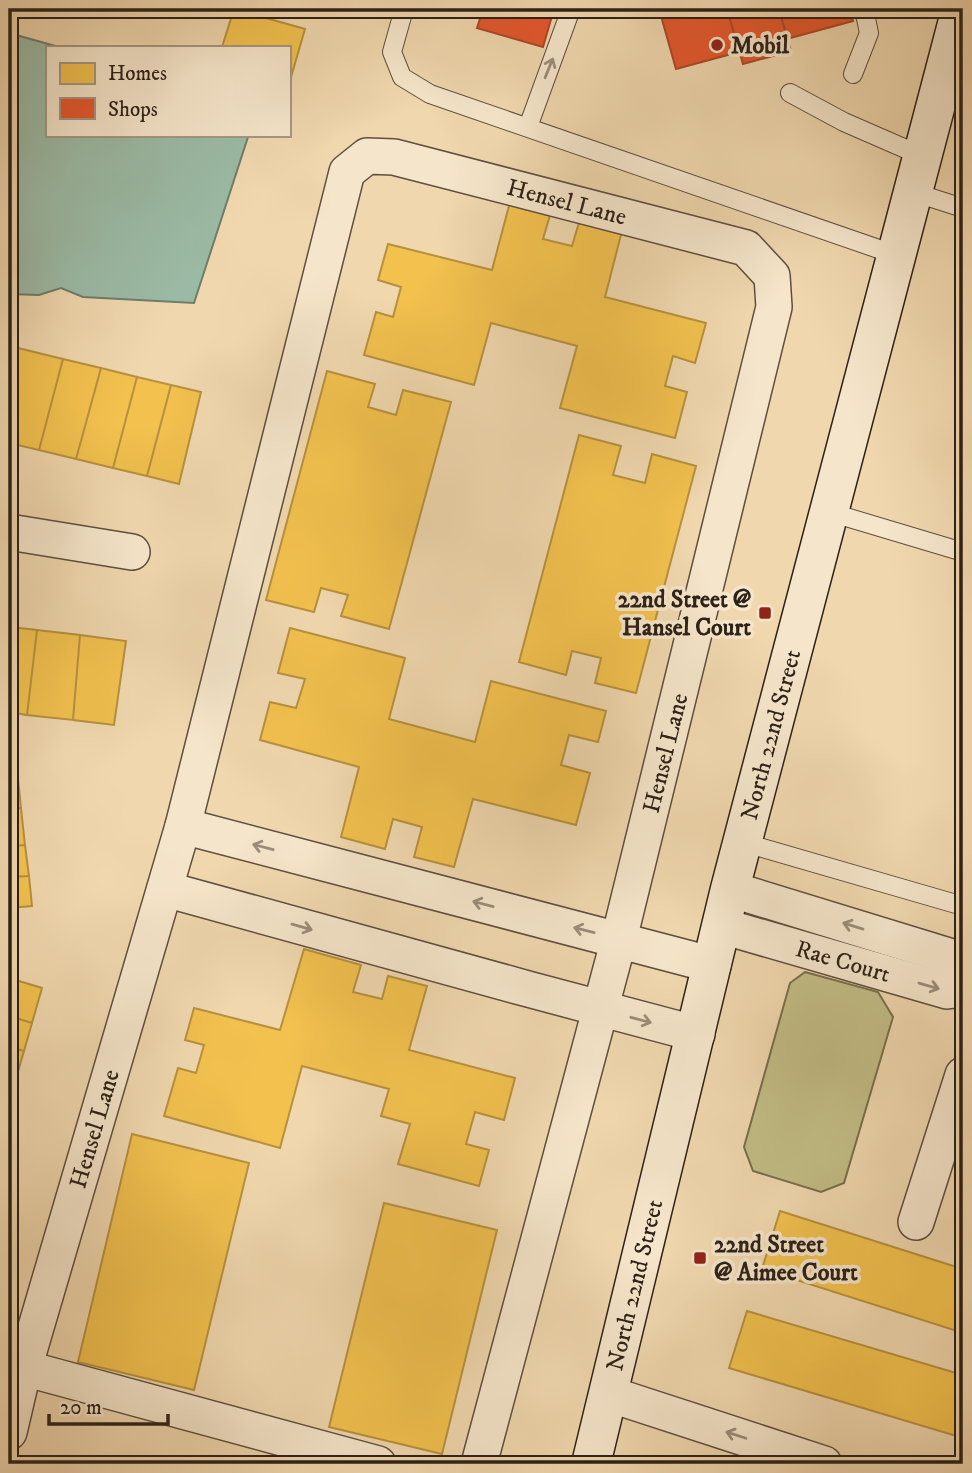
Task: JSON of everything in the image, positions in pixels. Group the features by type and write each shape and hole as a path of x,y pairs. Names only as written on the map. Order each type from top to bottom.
{"street":[{"name":"North 22nd Street","path":"591,1464 730,889 961,9"},
{"name":"Hensel Lane","path":"9,1432 24,1367 183,826 347,172 367,156 394,157 746,248 772,276 774,307 619,939 479,1464"},
{"path":"9,532 132,552"},
{"path":"183,826 713,965"},
{"path":"165,889 697,1034"},
{"name":"Rae Court","path":"730,889 955,958 963,964"},
{"name":"Rae Court","path":"722,926 947,991 963,989"},
{"path":"916,1222 963,1075"},
{"path":"24,1367 378,1464"},
{"path":"609,1394 824,1464"}],"lane":[{"path":"404,9 392,52 402,77 430,94 896,255"},
{"path":"528,127 571,9"},
{"path":"853,74 869,33 864,9"},
{"path":"790,93 844,122 963,208"},
{"path":"829,512 963,552"},
{"path":"742,842 963,906"}],"shaded area":[{"path":"9,33 55,46 46,46 46,136 248,137 194,303 83,297 61,288 39,295 9,294"},
{"path":"805,972 878,992 893,1017 844,1183 821,1192 753,1171 744,1147 790,983"}],"building: Homes":[{"path":"234,9 305,29 290,81 290,46 222,46"},
{"path":"510,202 551,212 543,239 572,246 581,216 623,227 605,297 706,323 695,363 673,356 665,386 687,392 675,438 560,408 577,346 491,323 474,385 364,355 376,312 393,317 401,287 378,280 388,244 492,270"},
{"path":"14,347 63,359 39,450 9,443 9,371"},
{"path":"63,359 101,368 76,459 39,450"},
{"path":"101,368 137,377 113,468 76,459"},
{"path":"327,371 375,384 368,407 396,415 403,390 451,402 389,629 341,616 348,595 321,588 314,612 266,600"},
{"path":"137,377 171,385 147,476 113,468"},
{"path":"171,385 201,392 179,484 147,476"},
{"path":"579,435 621,446 613,475 645,483 652,454 696,466 636,693 595,683 601,658 572,651 566,675 519,662"},
{"path":"10,627 37,630 27,715 9,712"},
{"path":"290,628 405,658 389,719 475,742 491,681 606,711 598,742 569,735 561,765 590,773 576,825 473,799 454,867 414,857 422,827 393,819 385,849 341,837 359,767 260,740 270,702 296,708 305,679 278,673"},
{"path":"37,630 80,635 73,720 27,715"},
{"path":"80,635 126,641 114,725 73,720"},
{"path":"17,769 21,808 9,809 9,770"},
{"path":"21,808 25,845 9,846 9,809"},
{"path":"25,845 29,876 9,877 9,846"},
{"path":"29,876 32,906 9,908 9,877"},
{"path":"304,949 361,965 353,992 382,999 388,976 427,986 409,1050 515,1078 504,1120 475,1112 466,1144 489,1150 479,1186 398,1164 410,1124 381,1116 389,1089 302,1066 280,1148 164,1116 178,1068 196,1073 204,1045 185,1040 194,1008 280,1030"},
{"path":"9,978 42,988 32,1023 9,1016"},
{"path":"9,1016 32,1023 24,1051 9,1047"},
{"path":"9,1047 24,1051 14,1085 9,1084"},
{"path":"132,1134 249,1163 194,1390 78,1362"},
{"path":"384,1203 497,1230 442,1454 329,1427"},
{"path":"780,1211 963,1269 963,1333 762,1269"},
{"path":"747,1311 963,1375 963,1438 729,1368"}],"building: Shops":[{"path":"483,9 554,9 543,47 477,28"},
{"name":"Mobil","path":"659,9 850,9 853,21 676,69"},
{"path":"727,9 779,9 791,51 743,64"}],"place":[{"name":"Mobil","path":"717,45"},
{"name":"22nd Street @ Hansel Court","path":"765,613"},
{"name":"22nd Street @ Aimee Court","path":"700,1258"}]}
